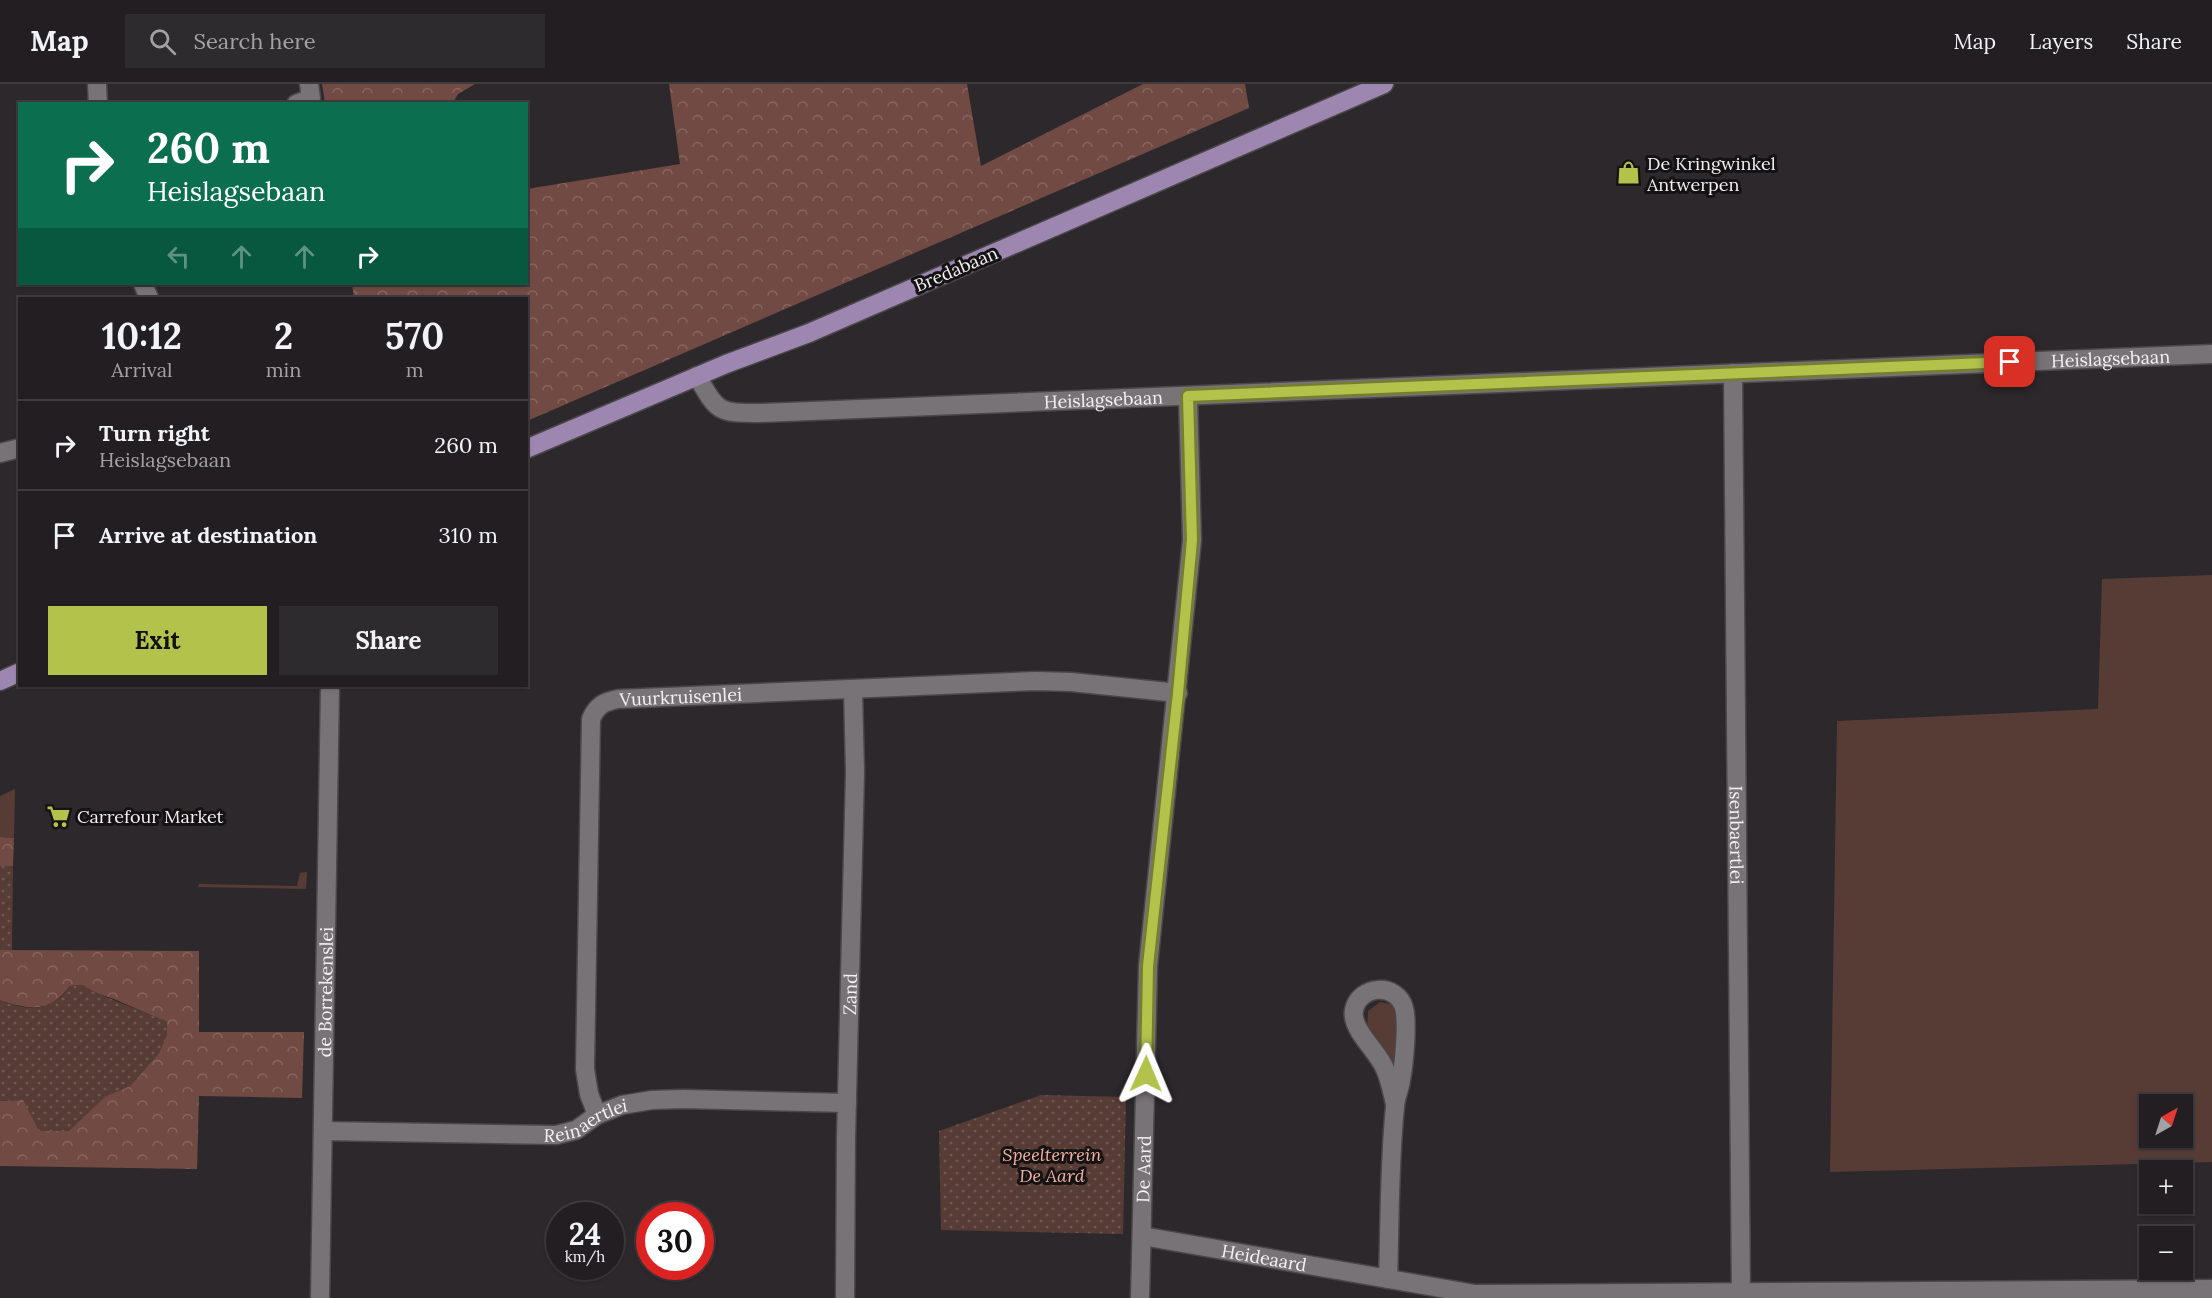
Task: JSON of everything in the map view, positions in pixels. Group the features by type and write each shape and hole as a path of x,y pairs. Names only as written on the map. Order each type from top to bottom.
{"main road":[{"name":"Bredabaan","path":"528,448 697,376 809,333 1384,84"},
{"path":"0,681 18,673"}],"street":[{"path":"97,84 98,102"},
{"path":"301,102 311,98 309,84"},
{"name":"Heislagsebaan","path":"697,376 714,404 721,410 731,413 2212,354"},
{"name":"Isenbaertlei","path":"1733,373 1741,1295"},
{"name":"De Aard","path":"1140,1298 1148,966 1192,540 1188,396"},
{"path":"0,453 18,448"},
{"name":"Vuurkruisenlei","path":"597,1115 589,1094 585,1069 591,719 603,702 618,699 1036,681 1071,682 1178,693"},
{"name":"de Borrekenslei","path":"320,1298 330,687"},
{"name":"Zand","path":"845,1298 855,772 853,690"},
{"path":"1388,1279 1395,1104 1403,1066 1404,1007 1395,995 1388,991 1374,989 1357,1002 1354,1018 1356,1027 1372,1046 1384,1067 1395,1104"},
{"name":"Reinaertlei","path":"323,1131 556,1136 576,1130 597,1115 622,1105 652,1100 847,1103"},
{"name":"Heideaard","path":"1142,1236 1474,1294 2148,1294 2212,1289"}],"green space":[{"path":"322,84 475,84 458,94 453,102 325,102"},
{"path":"669,84 967,84 981,166 1143,84 1245,84 1249,108 528,421 528,297 354,297 352,285 528,285 528,189 680,164"},
{"path":"2212,575 2212,1162 2139,1160 2139,1164 1830,1172 1837,721 2098,709 2102,579"},
{"path":"15,789 14,838 0,837 0,796"},
{"path":"0,837 14,838 13,866 0,866"},
{"path":"0,866 13,866 12,950 0,950"},
{"path":"307,872 306,889 198,887 199,884 297,886 300,873"},
{"path":"0,950 199,951 199,1032 304,1032 302,1098 199,1096 197,1169 0,1166 0,1101 106,1096 130,1086 159,1053 167,1034 167,1022 82,985 70,986 55,1001 39,1007 2,1001 0,1000"},
{"path":"82,985 167,1022 167,1035 159,1053 130,1086 106,1096 69,1131 39,1131 23,1100 0,1101 0,1000 20,1007 39,1007 55,1001 70,986"},
{"path":"1380,1002 1390,1004 1398,1010 1395,1072 1367,1031 1368,1011"},
{"name":"Speelterrein De Aard","path":"1041,1095 1126,1097 1123,1234 941,1230 939,1131"}],"place":[{"name":"De Kringwinkel Antwerpen","path":"1629,173"},
{"name":"Carrefour Market","path":"59,816"}],"route":[{"path":"1146,1074 1148,966 1192,540 1188,396 2010,362"}]}
